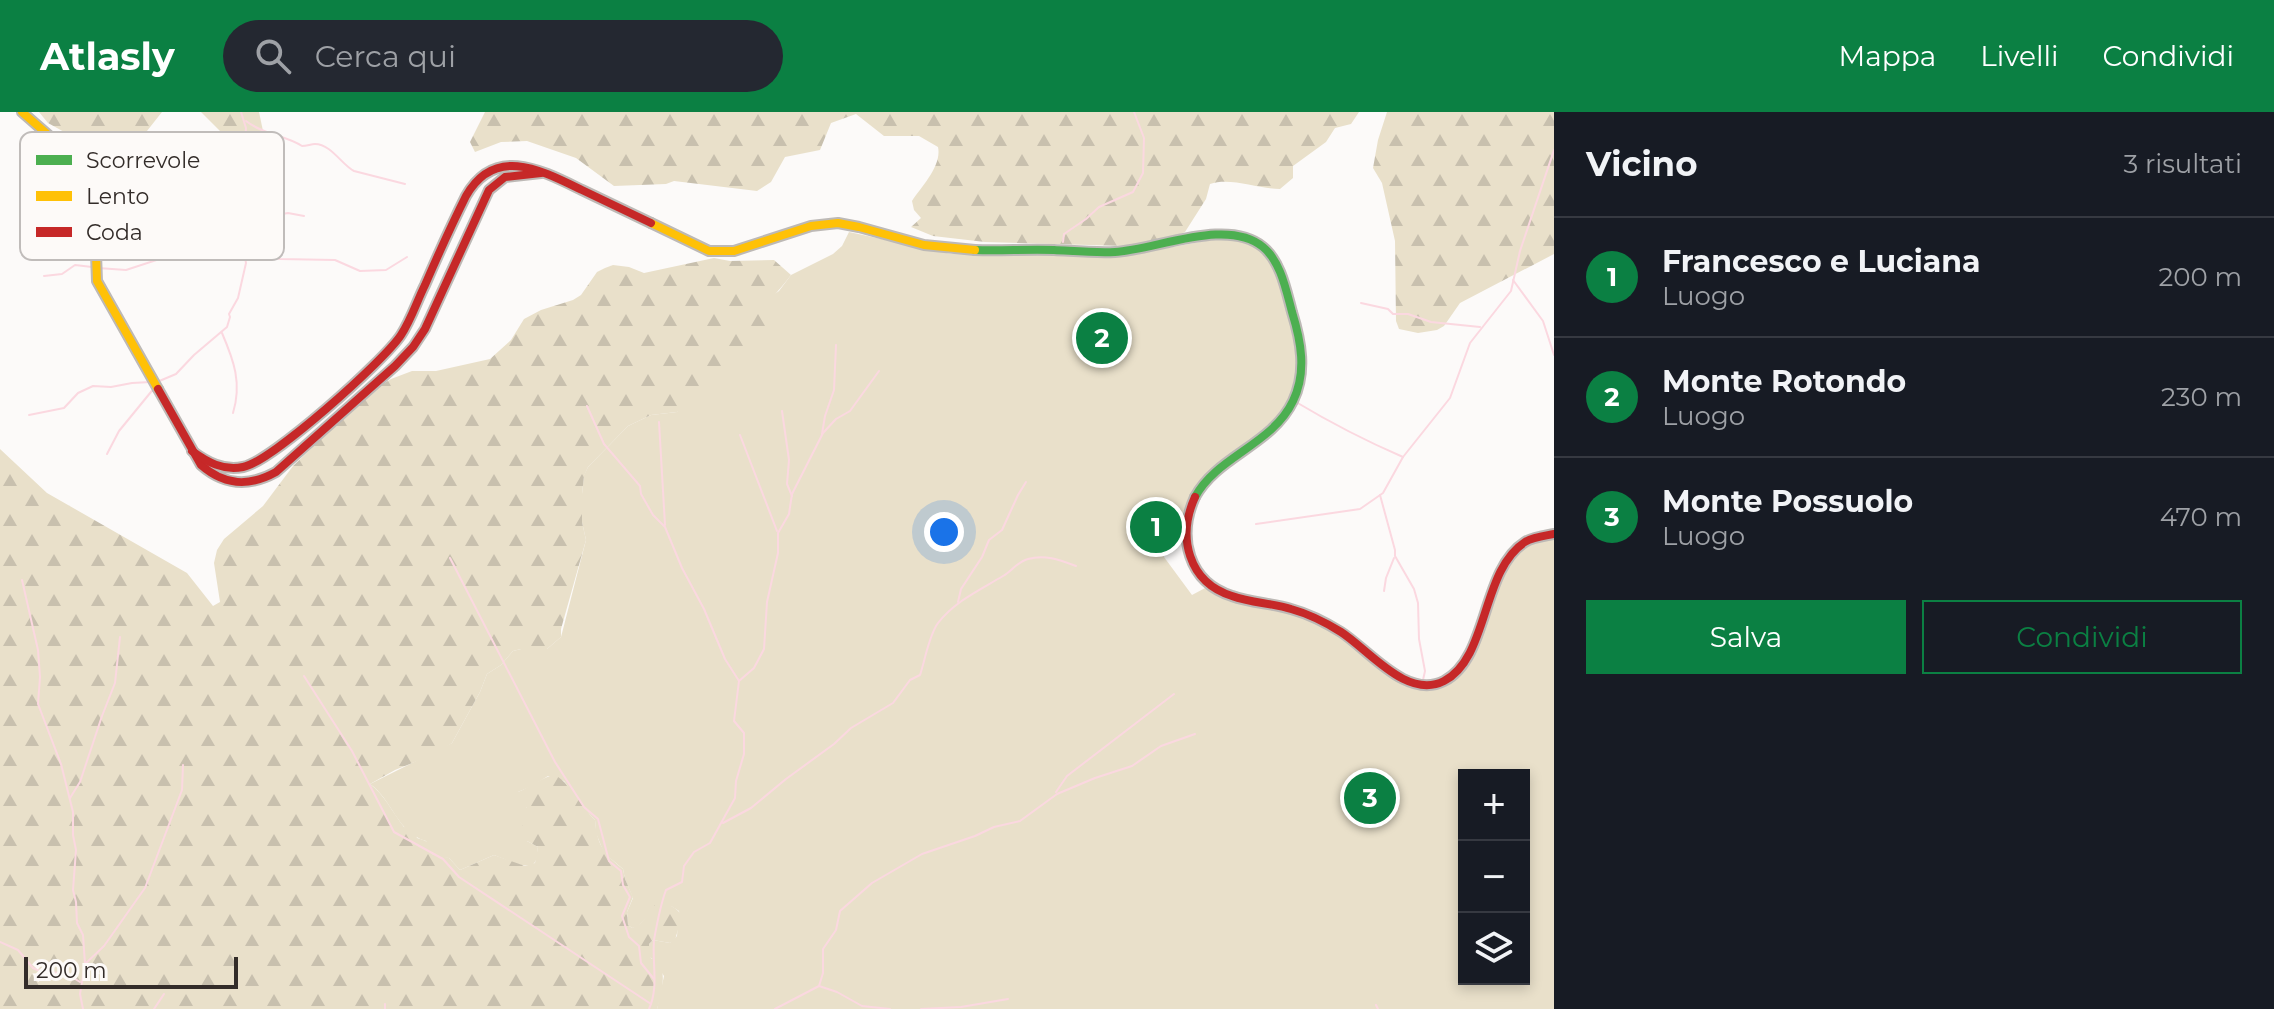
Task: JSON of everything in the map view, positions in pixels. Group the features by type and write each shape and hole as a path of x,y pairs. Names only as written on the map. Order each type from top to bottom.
{"main road":[{"path":"22,112 46,132"},
{"path":"192,451 206,462 228,469 250,466 271,453 399,339 451,225 479,178 489,170 502,166 525,166 545,172 709,251 734,251 810,225 839,223 922,245 952,249 1124,251 1216,235 1251,238 1274,259 1282,276 1302,350 1301,374 1293,401 1281,420 1206,479 1188,509 1185,541 1191,559 1199,575 1216,589 1236,599 1293,609 1324,621 1344,633 1395,675 1416,684 1434,686 1450,680 1460,671 1468,659 1508,560 1522,543 1554,534"},
{"path":"96,260 97,281 192,451 207,471 230,483 257,482 276,472 413,347 425,329 489,190 505,177 545,172"}],"green space":[{"path":"39,112 162,112 146,132 64,132 48,123"},
{"path":"201,112 259,112 262,132 221,132"},
{"path":"485,112 1359,112 1351,124 1335,128 1326,142 1293,166 1293,178 1280,189 1227,182 1210,184 1206,199 1185,232 1126,246 985,242 933,236 911,227 921,218 914,210 912,201 934,168 938,147 919,136 884,136 856,114 831,123 820,150 785,157 771,182 757,191 674,181 614,186 576,158 527,141 501,142 475,152 470,142"},
{"path":"1387,112 1554,112 1554,254 1460,303 1444,326 1437,330 1418,333 1399,329 1396,321 1395,241 1382,183 1373,168"},
{"path":"849,232 951,254 1124,256 1216,239 1249,242 1260,250 1278,278 1297,351 1297,374 1289,399 1277,418 1199,481 1182,514 1154,529 1164,557 1192,595 1207,587 1231,601 1283,611 1316,622 1344,638 1403,685 1433,690 1448,685 1461,675 1472,661 1500,584 1516,557 1531,544 1554,539 1554,1009 657,1009 664,976 649,957 649,944 653,940 670,943 677,936 679,911 671,906 649,916 637,927 628,925 627,912 633,898 623,869 604,853 596,833 595,820 564,781 548,776 518,792 527,808 527,841 538,847 532,865 522,865 494,855 460,870 449,858 435,857 426,841 408,831 378,790 370,784 452,743 487,674 501,665 513,651 547,649 561,637 586,540 582,522 582,494 588,467 628,426 651,415 677,412 768,324 772,296 791,275 833,254 842,246"},
{"path":"714,258 730,261 774,260 791,275 771,301 769,324 737,356 700,402 677,412 651,415 628,426 588,467 582,494 582,522 586,540 561,637 547,649 513,651 501,665 487,674 452,743 370,784 404,827 414,828 417,838 430,845 432,854 449,858 460,870 494,855 525,866 535,863 538,847 527,841 520,831 527,817 527,808 516,795 550,776 561,779 595,820 603,848 623,869 633,897 627,912 628,925 632,928 640,924 657,901 678,910 682,916 675,940 670,943 653,940 649,944 649,956 652,959 658,955 663,975 657,1009 0,1009 0,449 47,493 187,573 213,606 220,602 214,563 224,539 263,506 293,466 370,392 412,371 436,371 490,359 511,340 524,319 581,295 597,272 605,268 613,265 629,267 644,273"}],"waterway":[{"path":"241,112 246,132"},
{"path":"1063,242 1064,234 1099,207 1133,192 1143,173 1144,138 1134,112"},
{"path":"246,121 269,132"},
{"path":"284,137 302,146 315,144 326,147 354,171 405,184"},
{"path":"1256,524 1360,509 1383,493 1403,457 1450,398 1470,343 1511,291 1520,251 1554,150"},
{"path":"284,214 304,216"},
{"path":"284,259 335,260 360,271 386,270 407,257"},
{"path":"98,268 126,270 157,260"},
{"path":"157,382 176,374 227,327 229,314 238,298 246,260"},
{"path":"44,276 62,274 75,265 92,267"},
{"path":"1513,280 1543,321 1554,355"},
{"path":"1361,303 1431,322 1480,327"},
{"path":"222,333 235,372 237,392 233,413"},
{"path":"822,434 834,390 836,345"},
{"path":"649,1009 654,984 654,940 666,890 682,882 684,866 694,852 710,843 735,798 736,781 744,754 744,733 734,721 739,681 754,668 764,649 767,602 778,553 778,533 789,514 792,494 823,433 836,419 850,411 879,371"},
{"path":"29,415 64,408 78,393 93,386 151,382"},
{"path":"107,454 119,431 155,387"},
{"path":"1296,402 1403,457"},
{"path":"587,406 604,444 640,486 653,515 665,527 725,659 739,681"},
{"path":"782,411 789,460 787,484 792,496"},
{"path":"659,422 665,525"},
{"path":"740,435 777,531"},
{"path":"958,602 961,589 989,540 1002,530 1026,482"},
{"path":"1380,495 1395,556 1414,589 1418,603 1419,639 1425,671 1423,680"},
{"path":"723,823 751,808 851,728 893,703 910,680 920,675 935,628 960,602 1028,559 1046,557 1076,566"},
{"path":"450,558 555,762 584,807 598,819 609,861 621,871 623,885 630,897 622,916 629,937 639,946 641,963 654,979"},
{"path":"1384,591 1394,558"},
{"path":"22,580 38,650 38,704 61,764 73,812 76,850 73,890 77,923 83,935 85,964 80,994 83,1009"},
{"path":"70,798 80,782 115,683 120,637"},
{"path":"304,676 352,751 394,832 443,859 459,877 651,1004"},
{"path":"1056,792 1067,776 1174,694"},
{"path":"819,986 823,973 823,949 836,930 840,911 872,883 922,854 994,827 1020,821 1057,794 1132,766 1161,746 1195,734"},
{"path":"85,964 104,946 145,888 182,790 183,765"},
{"path":"0,942 18,950 33,968 67,974 80,982"},
{"path":"775,1009 819,986 862,1006 890,1009"},
{"path":"154,1009 164,994"},
{"path":"921,1009 961,1007 1008,999"},
{"path":"385,1004 385,1009"},
{"path":"1376,1005 1378,1009"}],"traffic: fast":[{"path":"975,250 1115,252 1211,235 1230,235 1248,239 1269,253 1282,277 1298,334 1301,368 1297,390 1284,416 1272,429 1217,471 1195,497"}],"traffic: slow":[{"path":"22,112 45,132"},
{"path":"651,223 709,251 734,251 811,226 838,223 924,245 975,250"},
{"path":"96,260 97,281 158,389"}],"traffic: jam":[{"path":"192,451 216,465 243,467 277,448 351,387 401,335 466,196 478,180 491,171 505,166 520,166 551,175 651,223"},
{"path":"158,389 201,465 210,472 237,482 256,480 276,472 413,347 425,329 489,190 505,177 541,173"},
{"path":"1195,497 1187,527 1187,542 1196,569 1205,580 1232,596 1284,607 1317,619 1341,632 1389,670 1416,684 1430,685 1444,681 1459,670 1478,634 1500,572 1511,555 1528,540 1554,534"}],"place":[{"name":"Monte Rotondo","path":"1102,338"},
{"name":"Francesco e Luciana","path":"1156,527"},
{"name":"Monte Possuolo","path":"1370,798"}]}
